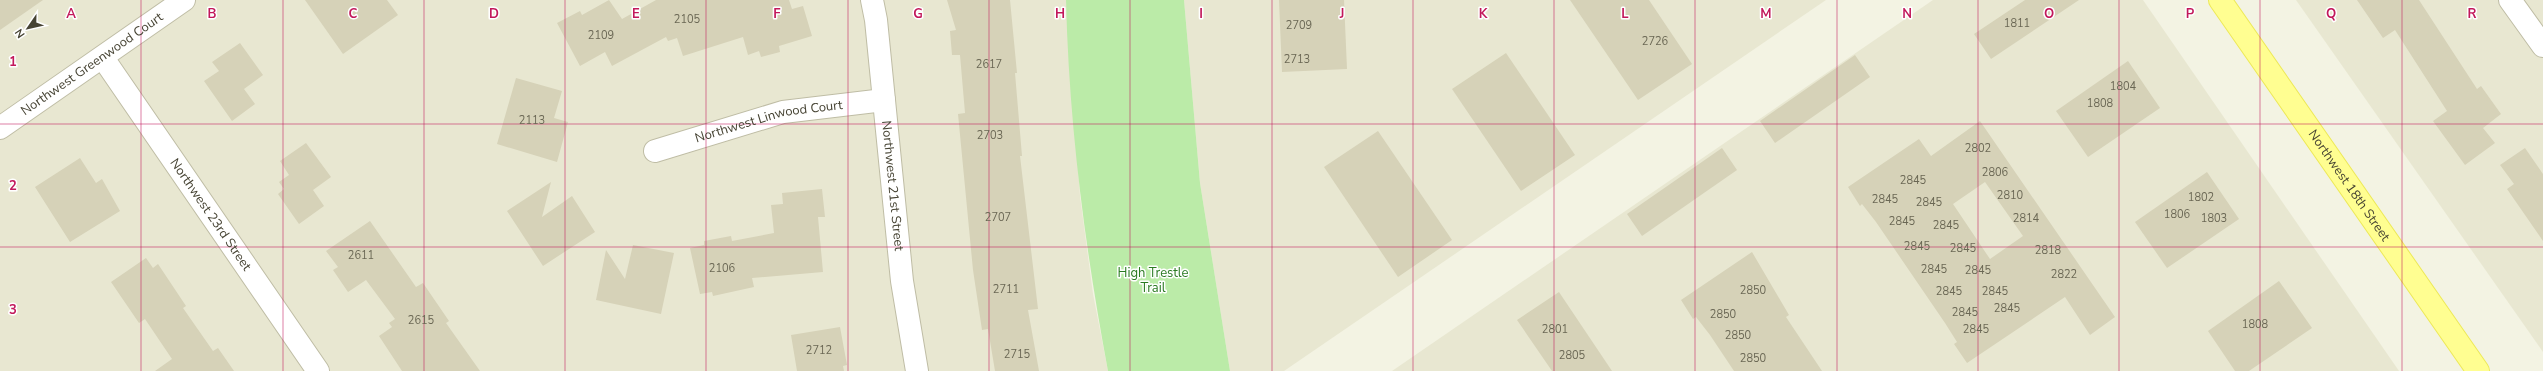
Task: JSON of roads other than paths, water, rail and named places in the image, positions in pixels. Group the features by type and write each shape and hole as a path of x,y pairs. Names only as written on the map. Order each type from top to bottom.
{"main road":[{"name":"Northwest 18th Street","path":"2220,0 2478,371"}],"street":[{"name":"Northwest Greenwood Court","path":"0,128 103,58 184,0"},
{"name":"Northwest 21st Street","path":"872,0 876,20 902,280 917,371"},
{"path":"2510,0 2543,46"},
{"name":"Northwest 23rd Street","path":"103,58 318,371"},
{"name":"Northwest Linwood Court","path":"655,151 783,112 884,100"}],"park label":[{"name":"High Trestle Trail","path":"1153,280"}]}
